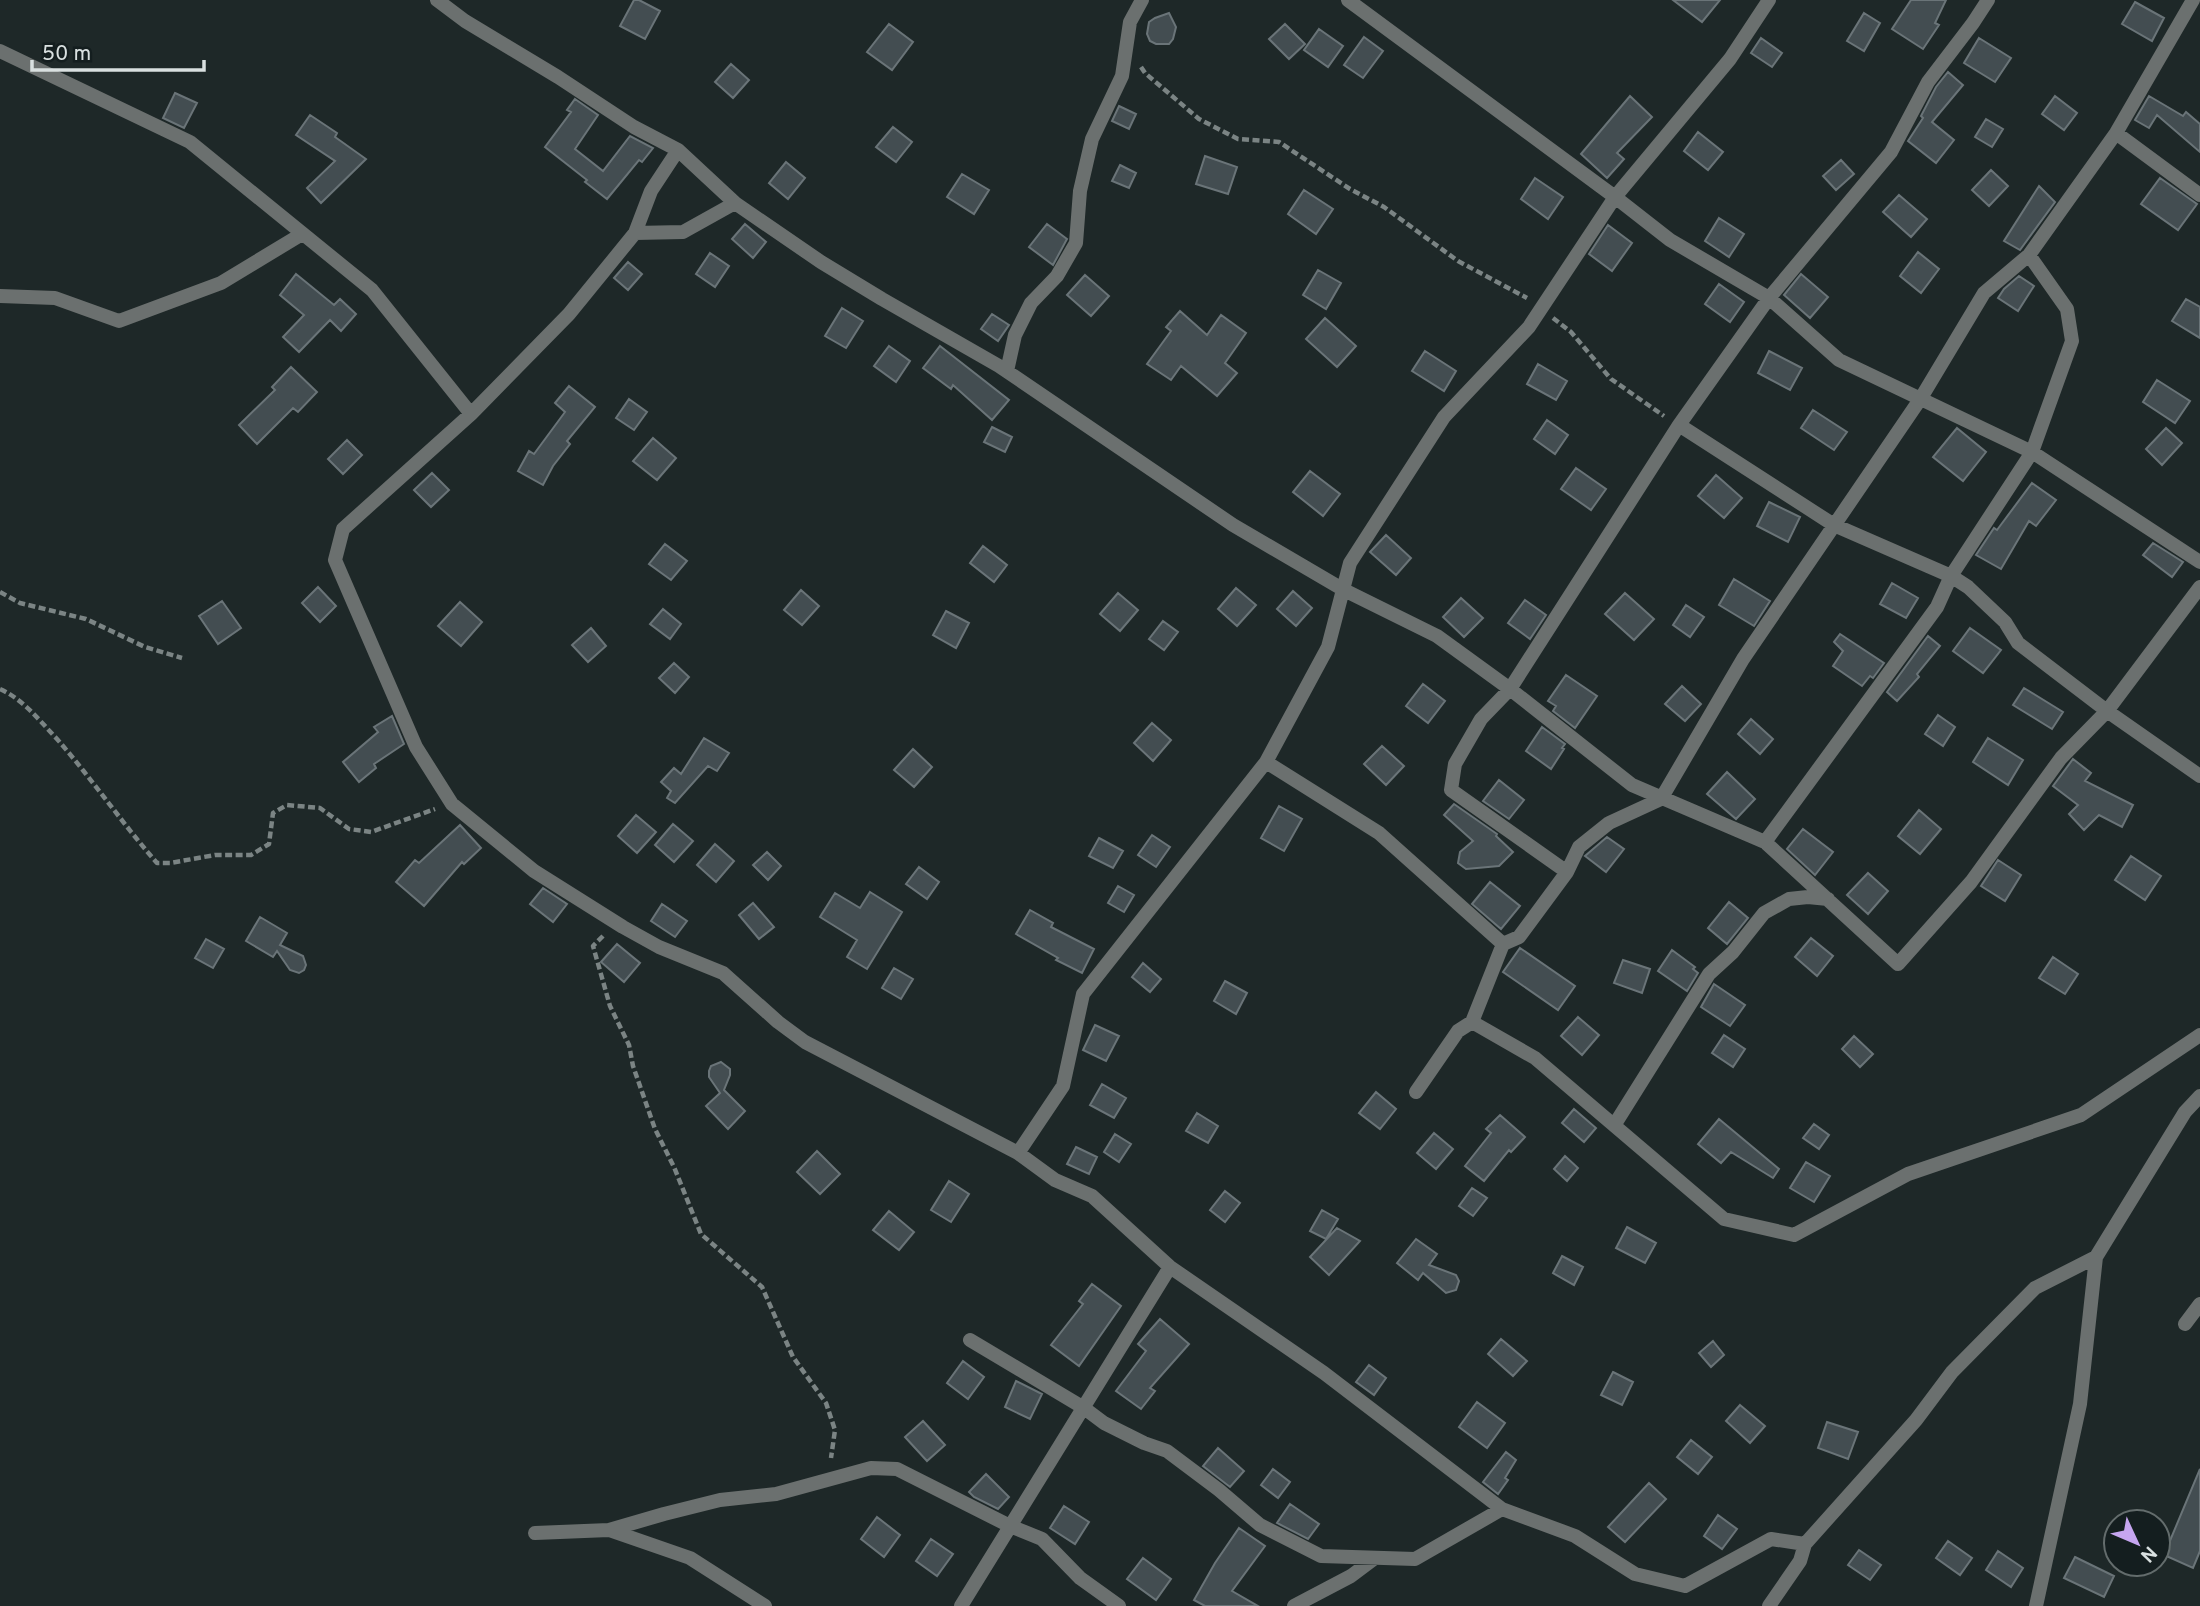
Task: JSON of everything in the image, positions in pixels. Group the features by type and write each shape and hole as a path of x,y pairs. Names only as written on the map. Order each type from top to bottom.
{"street":[{"path":"437,0 465,21 634,127 678,150 735,202 821,262 1007,371 1233,524 1344,590 1437,636 1510,689 1632,785 1765,842 1898,964 1971,882 2061,758 2107,711 2200,587"},
{"path":"1007,371 1015,335 1031,303 1057,276 1076,243 1080,191 1092,139 1122,76 1130,22 1142,0"},
{"path":"1348,0 1670,240 1769,298 1839,360 2032,452 2200,562"},
{"path":"1018,1153 1063,1086 1083,994 1266,762 1328,647 1350,563 1444,417 1529,327 1615,197 1730,60 1769,0"},
{"path":"1567,872 1451,790 1455,764 1480,719 1510,689 1679,425 1769,298 1891,152 1928,82 1988,0"},
{"path":"1416,1093 1458,1031 1472,1022 1503,944 1519,937 1567,872 1579,847 1609,823 1661,799 1743,659 1921,398 1984,293 2029,255 2116,133 2193,0"},
{"path":"0,51 190,142 372,290 471,414"},
{"path":"2116,133 2200,195"},
{"path":"678,150 651,191 635,233 569,314 471,414 343,529 335,560 416,747 453,804 534,871 615,922 659,947 723,973 805,1042 1018,1153 1055,1180 1092,1196 1170,1267 1324,1373 1502,1509 1575,1535 1635,1574 1685,1586 1771,1539 1805,1544"},
{"path":"635,233 684,232 735,202"},
{"path":"0,296 55,298 119,321 221,283 302,234"},
{"path":"1765,842 1937,607 1951,576 2032,452 2072,341 2067,309 2029,255"},
{"path":"1679,425 1834,525 1951,576 1979,596 2005,622 2018,643 2107,711 2200,776"},
{"path":"1266,762 1379,833 1503,944"},
{"path":"1615,1124 1709,974 1733,952 1764,913 1789,899 1828,899"},
{"path":"1472,1022 1535,1058 1724,1219 1794,1236 1908,1174 2081,1115 2200,1035"},
{"path":"2036,1606 2080,1404 2096,1256 2185,1112 2200,1096"},
{"path":"1769,1606 1800,1561 1805,1544 1916,1420 1952,1372 2035,1288 2096,1256"},
{"path":"961,1606 1170,1267"},
{"path":"2185,1324 2200,1304"},
{"path":"970,1340 1084,1408 1104,1423 1144,1444 1167,1451 1260,1525 1321,1556 1415,1559 1502,1509"},
{"path":"535,1533 609,1530 720,1500 776,1494 872,1468 897,1469 1010,1526 1042,1539 1080,1578 1119,1606"},
{"path":"609,1530 690,1558 765,1606"},
{"path":"1294,1606 1351,1576 1375,1558"}],"path":[{"path":"1126,45 1145,73 1199,119 1238,139 1279,142 1350,189 1384,207 1458,261 1516,291 1572,332 1611,379 1648,407 1679,425"},
{"path":"0,592 20,603 86,620 145,647 182,658"},
{"path":"0,689 26,704 88,774 156,863 215,855 251,855 269,844 272,813 287,805 320,808 349,829 371,832 453,804"},
{"path":"615,922 593,946 610,1006 629,1045 633,1066 655,1129 674,1167 701,1234 762,1287 793,1357 826,1403 835,1430 831,1458"}],"building":[{"path":"634,0 660,11 645,39 620,26"},
{"path":"1673,0 1720,0 1702,22"},
{"path":"1911,0 1946,0 1935,23 1939,25 1923,49 1892,29"},
{"path":"2135,2 2164,18 2152,41 2122,24"},
{"path":"1169,13 1176,27 1173,39 1169,44 1150,41 1147,34 1149,22"},
{"path":"1864,13 1880,23 1864,51 1847,41"},
{"path":"889,24 913,42 892,70 867,52"},
{"path":"1285,24 1305,44 1289,59 1269,39"},
{"path":"1319,29 1343,46 1328,67 1304,50"},
{"path":"1364,37 1383,51 1363,78 1344,65"},
{"path":"1761,38 1782,53 1772,67 1751,53"},
{"path":"1979,38 2011,58 1995,82 1964,63"},
{"path":"731,64 749,80 733,98 715,82"},
{"path":"1948,72 1963,85 1932,122 1954,140 1936,163 1908,141 1923,118 1921,116 1936,87"},
{"path":"175,93 197,103 184,128 163,118"},
{"path":"1630,96 1652,117 1617,153 1624,159 1607,178 1581,154"},
{"path":"2055,96 2077,113 2064,130 2042,114"},
{"path":"2149,96 2183,116 2186,112 2200,124 2200,152 2157,115 2149,128 2135,120"},
{"path":"575,99 598,115 575,149 603,171 630,136 653,148 642,162 639,160 607,199 545,147 571,112 567,110"},
{"path":"1119,106 1136,114 1129,129 1112,121"},
{"path":"310,115 337,133 335,137 366,159 321,203 307,188 335,161 296,135"},
{"path":"1986,119 2003,129 1992,147 1975,137"},
{"path":"893,127 912,142 896,162 876,147"},
{"path":"1698,132 1723,152 1708,170 1684,151"},
{"path":"1205,156 1237,167 1228,194 1196,184"},
{"path":"1841,160 1854,174 1836,190 1823,176"},
{"path":"786,162 805,178 788,199 769,183"},
{"path":"1120,165 1136,173 1129,188 1112,181"},
{"path":"1991,170 2008,186 1989,206 1972,190"},
{"path":"962,174 989,190 974,214 947,197"},
{"path":"1535,178 1563,197 1548,219 1521,199"},
{"path":"2160,178 2197,204 2178,230 2141,204"},
{"path":"2039,186 2055,202 2020,250 2004,241"},
{"path":"1304,190 1333,209 1316,234 1288,214"},
{"path":"1899,195 1927,219 1911,237 1883,212"},
{"path":"1719,218 1744,234 1729,257 1705,241"},
{"path":"745,224 766,242 753,258 732,239"},
{"path":"1047,224 1067,239 1053,265 1029,247"},
{"path":"1608,225 1632,243 1612,271 1589,254"},
{"path":"1918,252 1939,269 1921,293 1900,276"},
{"path":"710,253 729,266 715,287 696,274"},
{"path":"628,262 642,274 628,290 614,278"},
{"path":"1318,270 1341,283 1326,309 1303,295"},
{"path":"296,274 334,305 340,299 356,314 341,331 330,320 299,352 283,337 304,315 280,295"},
{"path":"1801,274 1828,297 1810,318 1784,295"},
{"path":"1085,275 1109,296 1091,316 1067,295"},
{"path":"2019,276 2034,286 2018,311 1998,298"},
{"path":"1719,284 1744,302 1730,322 1705,304"},
{"path":"2186,299 2200,307 2200,338 2172,321"},
{"path":"842,308 863,321 846,348 825,336"},
{"path":"1180,311 1207,335 1221,315 1246,333 1225,363 1237,373 1217,396 1181,366 1171,380 1147,364 1171,331 1166,327"},
{"path":"992,314 1009,325 998,341 981,329"},
{"path":"1325,318 1356,346 1337,367 1306,339"},
{"path":"889,346 910,361 896,382 874,366"},
{"path":"940,346 1009,400 992,420 953,385 951,389 923,368"},
{"path":"1425,351 1456,371 1444,391 1412,371"},
{"path":"1769,351 1802,368 1790,390 1758,373"},
{"path":"1538,364 1567,381 1556,400 1527,384"},
{"path":"291,367 317,392 298,412 293,408 257,444 239,425 275,390 272,387"},
{"path":"2157,380 2190,401 2175,423 2143,402"},
{"path":"569,386 595,407 567,441 570,444 543,485 518,471 529,451 534,454 565,412 555,403"},
{"path":"629,399 647,412 634,430 616,418"},
{"path":"1813,410 1847,432 1834,450 1801,428"},
{"path":"1547,420 1568,435 1555,454 1534,439"},
{"path":"992,427 1012,437 1005,452 984,442"},
{"path":"1957,428 1986,452 1963,481 1933,457"},
{"path":"2166,428 2182,443 2162,465 2146,449"},
{"path":"653,438 676,458 657,480 633,461"},
{"path":"347,440 362,455 343,474 328,459"},
{"path":"1576,468 1606,489 1591,510 1561,489"},
{"path":"1310,471 1340,494 1323,516 1293,492"},
{"path":"432,473 449,490 431,507 414,490"},
{"path":"1716,475 1742,498 1724,518 1698,496"},
{"path":"2032,483 2056,500 2036,526 2029,521 2001,569 1976,555 1994,528 1997,530"},
{"path":"1769,502 1800,517 1788,542 1757,526"},
{"path":"1386,535 1411,558 1396,575 1370,552"},
{"path":"2153,543 2183,562 2172,577 2143,555"},
{"path":"665,544 687,561 671,580 649,564"},
{"path":"983,546 1007,565 994,582 970,563"},
{"path":"1734,579 1770,601 1754,626 1719,605"},
{"path":"1892,583 1918,598 1906,618 1880,604"},
{"path":"318,587 336,606 320,622 302,603"},
{"path":"1236,588 1256,605 1237,626 1218,609"},
{"path":"801,590 819,606 802,625 784,610"},
{"path":"1293,591 1312,608 1296,626 1277,609"},
{"path":"1118,593 1138,610 1120,631 1100,614"},
{"path":"1625,593 1654,619 1634,640 1605,614"},
{"path":"1461,598 1483,618 1464,637 1443,617"},
{"path":"1525,600 1546,615 1530,639 1508,623"},
{"path":"222,601 241,628 218,644 199,616"},
{"path":"460,602 482,622 461,646 438,626"},
{"path":"1686,605 1704,617 1690,637 1673,625"},
{"path":"663,609 681,624 670,639 650,624"},
{"path":"946,611 969,623 956,648 933,635"},
{"path":"1163,621 1178,632 1164,650 1149,639"},
{"path":"591,628 606,646 588,662 572,645"},
{"path":"1970,628 2001,650 1983,673 1953,651"},
{"path":"1840,634 1884,663 1873,678 1870,676 1862,686 1833,666 1843,651 1834,642"},
{"path":"1928,636 1940,646 1917,674 1919,677 1897,701 1887,692"},
{"path":"674,663 689,677 675,693 659,678"},
{"path":"1566,675 1597,696 1575,728 1553,711 1556,706 1548,701"},
{"path":"1423,684 1445,701 1428,723 1406,706"},
{"path":"1682,686 1701,704 1685,721 1665,704"},
{"path":"2024,688 2063,712 2052,729 2013,705"},
{"path":"1938,715 1955,727 1943,746 1925,734"},
{"path":"392,716 404,744 374,764 376,768 359,782 343,762 378,732 374,727"},
{"path":"1751,719 1773,739 1760,754 1738,734"},
{"path":"1152,723 1171,740 1153,761 1134,743"},
{"path":"1542,727 1565,744 1551,769 1526,751"},
{"path":"704,738 729,753 717,771 708,766 675,803 667,798 671,791 661,782 674,768 681,774"},
{"path":"1988,738 2023,760 2008,785 1973,762"},
{"path":"1382,746 1404,766 1386,785 1364,764"},
{"path":"913,749 932,767 914,787 894,770"},
{"path":"2073,759 2091,773 2085,781 2133,805 2122,827 2099,815 2084,830 2069,814 2078,805 2053,786"},
{"path":"1727,772 1755,799 1736,819 1707,794"},
{"path":"1499,780 1524,800 1509,819 1483,801"},
{"path":"1454,804 1497,834 1513,852 1499,866 1466,869 1458,863 1460,852 1473,841 1444,815"},
{"path":"1279,806 1302,819 1284,851 1261,838"},
{"path":"1919,810 1941,829 1920,854 1898,836"},
{"path":"636,815 656,832 637,853 618,836"},
{"path":"673,824 693,841 674,862 655,845"},
{"path":"460,825 481,848 464,864 462,862 424,906 396,882 415,860 419,863"},
{"path":"1803,829 1833,852 1815,875 1787,849"},
{"path":"1152,835 1170,847 1156,867 1138,855"},
{"path":"1607,837 1624,849 1606,872 1585,856"},
{"path":"1099,838 1123,851 1113,868 1089,856"},
{"path":"715,844 734,861 716,882 697,865"},
{"path":"767,852 781,866 768,880 753,865"},
{"path":"2131,856 2161,876 2145,900 2115,880"},
{"path":"1998,860 2021,875 2005,901 1981,886"},
{"path":"919,867 939,882 927,899 906,884"},
{"path":"1868,873 1888,891 1868,914 1847,895"},
{"path":"1490,882 1520,906 1501,929 1472,904"},
{"path":"1118,886 1134,895 1124,912 1108,903"},
{"path":"543,888 567,904 553,922 530,904"},
{"path":"870,892 902,912 867,969 847,957 857,940 820,917 835,893 860,908"},
{"path":"1729,902 1748,918 1727,944 1708,928"},
{"path":"753,903 774,927 759,939 739,915"},
{"path":"662,904 687,921 675,937 651,921"},
{"path":"1030,910 1053,923 1051,927 1094,949 1082,973 1016,934"},
{"path":"260,917 287,933 280,945 303,956 306,965 304,970 299,973 290,970 277,951 273,957 246,941"},
{"path":"1811,938 1833,956 1817,976 1795,957"},
{"path":"206,939 224,949 213,968 195,958"},
{"path":"617,944 640,963 624,982 601,962"},
{"path":"1520,948 1575,986 1558,1010 1503,972"},
{"path":"1672,950 1695,967 1693,969 1698,973 1687,991 1658,971"},
{"path":"2053,957 2078,974 2065,994 2039,978"},
{"path":"1623,960 1650,969 1642,993 1614,983"},
{"path":"1143,963 1161,979 1150,992 1132,977"},
{"path":"894,968 913,979 901,999 882,988"},
{"path":"1225,981 1247,993 1236,1014 1214,1001"},
{"path":"1714,984 1745,1005 1730,1026 1701,1007"},
{"path":"1578,1017 1599,1035 1582,1055 1561,1036"},
{"path":"1095,1025 1119,1036 1106,1061 1083,1050"},
{"path":"1724,1035 1745,1049 1733,1067 1712,1053"},
{"path":"1854,1036 1873,1054 1860,1067 1842,1049"},
{"path":"721,1062 730,1069 724,1090 745,1111 728,1129 706,1106 720,1093 709,1077 709,1071 711,1066"},
{"path":"1102,1084 1126,1098 1114,1118 1090,1105"},
{"path":"1376,1092 1396,1109 1380,1129 1359,1113"},
{"path":"1574,1109 1596,1128 1584,1142 1562,1123"},
{"path":"1197,1113 1218,1126 1208,1143 1186,1131"},
{"path":"1500,1115 1525,1137 1511,1152 1509,1150 1484,1181 1465,1166 1491,1133 1486,1129"},
{"path":"1719,1119 1779,1169 1773,1178 1731,1152 1721,1163 1698,1144"},
{"path":"1814,1124 1829,1135 1819,1149 1803,1138"},
{"path":"1434,1133 1453,1149 1436,1169 1417,1153"},
{"path":"1115,1134 1131,1144 1119,1162 1104,1152"},
{"path":"1076,1147 1097,1157 1089,1174 1067,1164"},
{"path":"817,1151 840,1174 820,1194 797,1172"},
{"path":"1565,1156 1578,1168 1567,1181 1554,1169"},
{"path":"1806,1162 1830,1176 1814,1202 1790,1188"},
{"path":"949,1181 969,1194 951,1222 931,1210"},
{"path":"1472,1188 1487,1198 1473,1216 1459,1206"},
{"path":"1225,1191 1240,1203 1225,1222 1210,1210"},
{"path":"1322,1210 1338,1219 1326,1239 1310,1231"},
{"path":"889,1211 914,1232 899,1250 873,1230"},
{"path":"1627,1227 1656,1243 1645,1263 1616,1248"},
{"path":"1337,1228 1360,1241 1329,1275 1310,1257"},
{"path":"1416,1239 1437,1254 1429,1265 1456,1275 1459,1281 1456,1290 1446,1293 1423,1273 1418,1280 1397,1263"},
{"path":"1562,1256 1583,1267 1574,1285 1553,1273"},
{"path":"1092,1284 1121,1306 1079,1366 1051,1345 1083,1304 1079,1301"},
{"path":"1160,1319 1189,1344 1150,1388 1155,1391 1141,1409 1116,1391 1146,1351 1138,1344"},
{"path":"1501,1339 1527,1361 1513,1376 1488,1354"},
{"path":"1713,1341 1724,1355 1711,1367 1699,1353"},
{"path":"963,1361 984,1377 968,1399 947,1383"},
{"path":"1369,1365 1386,1378 1374,1395 1356,1382"},
{"path":"1613,1372 1633,1382 1622,1405 1601,1395"},
{"path":"1016,1381 1042,1394 1030,1419 1005,1407"},
{"path":"1477,1402 1505,1423 1487,1448 1459,1427"},
{"path":"1740,1405 1765,1426 1750,1443 1726,1421"},
{"path":"923,1421 945,1445 927,1461 905,1437"},
{"path":"1827,1422 1858,1432 1848,1459 1818,1448"},
{"path":"1691,1440 1712,1457 1698,1474 1677,1457"},
{"path":"1218,1448 1244,1471 1230,1487 1203,1466"},
{"path":"1506,1452 1516,1460 1505,1478 1508,1480 1498,1494 1483,1482"},
{"path":"1273,1469 1290,1482 1278,1498 1261,1485"},
{"path":"2200,1469 2200,1551 2193,1568 2172,1559 2172,1536"},
{"path":"986,1474 1009,1497 998,1509 969,1492"},
{"path":"1649,1483 1666,1499 1625,1542 1608,1527"},
{"path":"1290,1504 1319,1524 1308,1539 1277,1523"},
{"path":"1064,1506 1089,1522 1075,1544 1050,1528"},
{"path":"1718,1515 1737,1529 1722,1549 1704,1536"},
{"path":"877,1517 900,1535 884,1557 861,1539"},
{"path":"1239,1528 1265,1546 1232,1591 1258,1606 1205,1606 1194,1600"},
{"path":"931,1539 953,1554 937,1576 916,1561"},
{"path":"1948,1541 1972,1558 1960,1575 1936,1558"},
{"path":"1859,1550 1881,1565 1870,1580 1848,1565"},
{"path":"1998,1551 2023,1568 2011,1587 1986,1570"},
{"path":"2075,1557 2102,1570 2102,1578 2113,1578 2104,1597 2064,1578"},
{"path":"1143,1558 1171,1579 1156,1600 1127,1579"}]}
